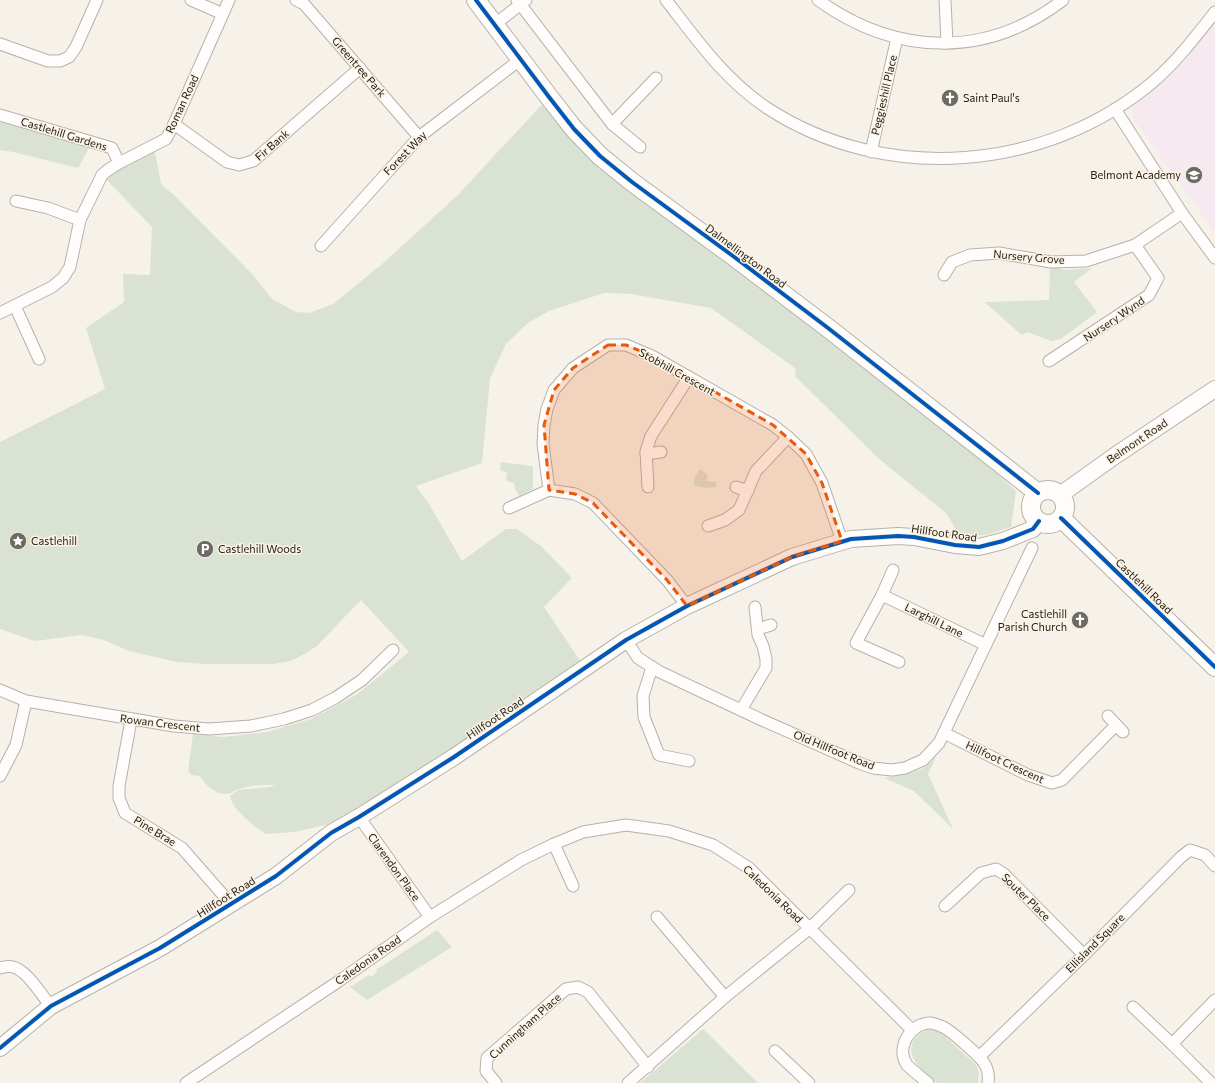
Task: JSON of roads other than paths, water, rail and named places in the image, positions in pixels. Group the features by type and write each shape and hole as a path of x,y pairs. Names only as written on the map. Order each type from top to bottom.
{"main road":[{"name":"Dalmellington Road","path":"476,0 574,129 600,156 632,182 828,328 1038,493"},
{"path":"1047,490 1057,492 1060,495 1065,502 1061,518 1048,524 1039,521 1034,515 1031,507 1033,499 1038,493 1047,490"},
{"name":"Castlehill Road","path":"1061,518 1215,667"}],"street":[{"path":"0,44 48,60 60,60 69,57 76,47 96,0"},
{"path":"191,0 223,14"},
{"name":"Roman Road","path":"0,313 52,287 63,278 70,267 80,220 102,175 119,163 166,139 229,0"},
{"name":"Greentree Park","path":"296,0 304,4 418,136"},
{"path":"666,0 719,67 750,95 766,107 802,128 832,140 871,152 892,156 934,159 998,154 1042,143 1065,135 1099,118 1115,109 1147,86 1171,65 1187,48 1215,12"},
{"path":"818,0 852,22 882,34 915,41 947,43 968,41 1003,33 1030,21 1063,0"},
{"path":"945,0 947,43"},
{"path":"494,24 521,2 612,124 640,147"},
{"name":"Peggieshill Place","path":"871,152 897,38"},
{"name":"Forest Way","path":"321,246 418,136 521,59"},
{"name":"Fir Bank","path":"174,124 227,162 239,165 253,161 360,68"},
{"path":"612,124 656,78"},
{"path":"1115,109 1182,213 1215,258"},
{"name":"Castlehill Gardens","path":"0,115 112,148 119,163"},
{"path":"16,201 48,208 80,220"},
{"name":"Nursery Grove","path":"944,275 952,262 970,255 999,253 1051,262 1086,261 1135,245 1182,213"},
{"name":"Nursery Wynd","path":"1049,361 1149,295 1158,278 1135,245"},
{"path":"15,306 39,359"},
{"name":"Stobhill Crescent","path":"549,490 543,444 547,409 554,390 573,368 608,346 626,345 652,356 689,377 773,425 788,437 806,454 822,483 842,541"},
{"path":"648,487 646,454 651,436 689,377"},
{"name":"Belmont Road","path":"1060,495 1215,388"},
{"path":"708,526 725,520 739,510 756,471 767,457 788,437"},
{"path":"646,454 661,452"},
{"path":"736,487 748,491"},
{"path":"509,508 549,490 576,494 592,503 667,580 687,606"},
{"name":"Hillfoot Road","path":"0,1048 51,1006 160,948 276,876 331,833 454,757 626,640 687,606 792,557 842,541 874,536 898,536 914,537 955,545 979,547 1003,541 1033,529 1039,521"},
{"name":"Old Hillfoot Road","path":"626,640 638,658 660,672 741,710 873,768 892,770 905,768 923,760 939,743 1032,548"},
{"path":"893,570 882,595 856,643 899,662"},
{"name":"Larghill Lane","path":"882,595 986,645"},
{"path":"741,710 766,668 766,659 763,646 758,635 755,607"},
{"path":"758,629 771,625"},
{"name":"Rowan Crescent","path":"0,690 26,701 131,720 209,729 251,726 284,719 312,710 335,698 362,680 393,650"},
{"path":"652,667 643,696 644,717 658,755 689,761"},
{"path":"0,776 16,745 26,701"},
{"name":"Hillfoot Crescent","path":"944,733 1028,775 1052,783 1062,780 1119,728 1108,716"},
{"name":"Pine Brae","path":"131,720 119,786 119,798 125,813 182,848 231,904"},
{"name":"Clarendon Place","path":"359,817 430,917"},
{"name":"Caledonia Road","path":"186,1083 201,1079 430,917 521,860 583,832 626,825 669,831 713,845 748,868 912,1030"},
{"path":"554,844 573,886"},
{"name":"Ellisland Square","path":"979,1057 1084,955 1181,857 1190,850 1204,855 1215,866"},
{"name":"Souter Place","path":"945,906 981,873 996,869 1004,874 1084,955"},
{"path":"628,1083 648,1067 725,997 809,929 850,890"},
{"path":"657,917 725,997"},
{"path":"0,968 12,967 21,971 30,979 51,1006"},
{"name":"Cunningham Place","path":"496,1083 486,1071 487,1058 566,989 578,987 588,992 648,1067"},
{"path":"1172,1044 1215,1000"},
{"path":"1133,1007 1211,1083"},
{"path":"926,1082 908,1065 904,1054 905,1041 912,1030 918,1026 937,1024 943,1027 979,1057 987,1068 988,1083"},
{"path":"775,1051 809,1083"}],"place":[{"name":"Saint Paul's","path":"950,98"},
{"name":"Belmont Academy","path":"1194,175"},
{"name":"Castlehill","path":"18,541"},
{"name":"Castlehill Woods","path":"205,549"},
{"name":"Castlehill Parish Church","path":"1080,620"}]}
